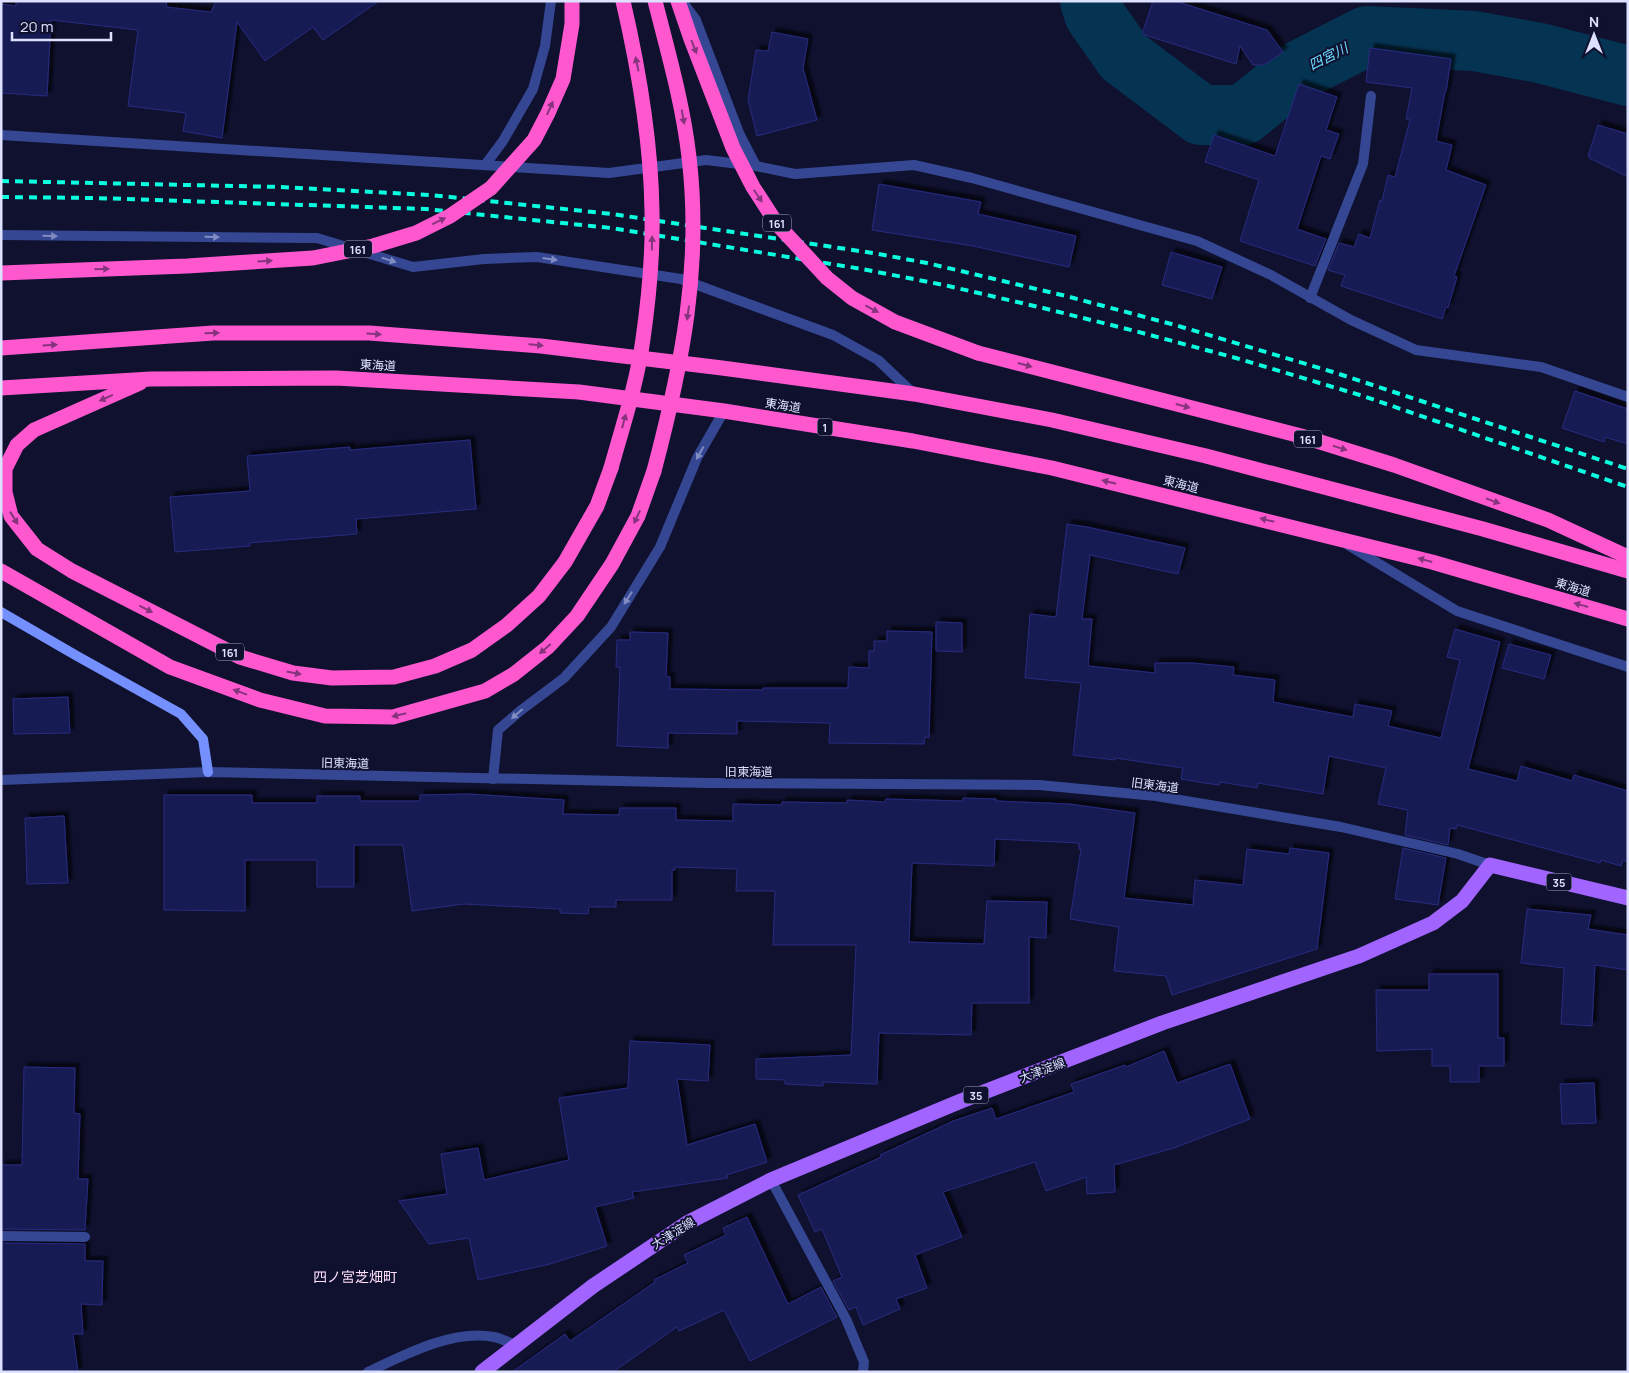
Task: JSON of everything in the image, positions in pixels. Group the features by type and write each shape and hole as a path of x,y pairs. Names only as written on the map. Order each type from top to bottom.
{"highway":[{"name":"161","path":"1,273 187,266 312,258 373,246 416,232 450,216 491,188 534,140 563,79 572,24 572,1"},
{"name":"161","path":"151,379 34,430 17,445 4,469 5,492 11,516 37,549 72,570 240,657 293,673 332,678 394,677 435,666 472,650 508,625 539,596 565,562 598,506 612,468 633,391 643,340 652,248 651,184 639,73 623,1"},
{"path":"1,572 170,667 260,700 325,716 394,717 485,692 514,674 548,647 577,616 612,564 638,516 654,471 678,373 691,291 694,252 693,200 689,156 681,107 655,1"},
{"name":"161","path":"678,1 733,148 753,188 778,224 827,278 852,298 895,322 978,353 1301,436 1394,465 1548,520 1628,557"},
{"path":"1,348 214,333 369,333 541,346 914,394 1052,420 1206,456 1483,529 1628,570"},
{"name":"東海道","path":"1,388 151,379 336,378 579,392 724,411 913,441 1052,468 1333,536 1432,562 1628,619"}],"main road":[{"name":"35","path":"1490,865 1628,898"},
{"name":"大津淀線","path":"482,1372 593,1286 687,1223 771,1180 961,1102 1162,1023 1359,956 1433,923 1462,901 1490,865"}],"street":[{"path":"485,166 503,141 533,88 545,46 551,1"},
{"path":"682,1 696,20 739,133 756,166"},
{"path":"1310,298 1363,164 1371,96"},
{"path":"1,135 609,173 706,160 756,166 795,174 914,166 972,178 1197,241 1271,275 1351,320 1416,350 1541,367 1628,397"},
{"path":"1,235 317,238 413,267 537,257 681,279 833,335 878,360 914,394"},
{"path":"493,779 498,730 564,678 611,627 660,548 697,458 724,411"},
{"path":"1333,536 1457,611 1628,667"},
{"path":"1,612 181,714 203,739 208,772"},
{"name":"旧東海道","path":"1,780 208,772 707,783 1039,785 1156,796 1342,827 1458,854 1490,865"},
{"path":"771,1180 846,1319 864,1362 862,1372"},
{"path":"1,1236 86,1237"},
{"path":"368,1372 428,1345 463,1337 494,1337 516,1346"}],"building":[{"path":"16,1 167,1 166,7 211,12 216,1 379,1 323,40 313,27 265,61 237,22 222,138 183,131 186,113 128,106 138,30 51,20 47,96 1,93 1,4 16,6"},
{"path":"1153,1 1175,1 1267,30 1283,52 1264,65 1253,65 1240,46 1236,64 1142,34"},
{"path":"772,32 808,39 803,68 817,120 757,136 748,100 756,50 768,51"},
{"path":"1370,48 1451,59 1436,141 1452,145 1446,170 1486,185 1454,276 1457,277 1448,308 1446,307 1442,319 1341,286 1345,275 1328,270 1339,243 1354,247 1359,234 1370,238 1388,175 1395,177 1410,120 1406,119 1412,88 1366,82"},
{"path":"1299,84 1337,97 1326,130 1339,134 1330,159 1321,156 1297,229 1326,239 1315,266 1240,241 1259,180 1205,162 1214,135 1275,156"},
{"path":"1598,125 1628,134 1628,177 1589,158"},
{"path":"879,184 981,202 978,214 1076,236 1069,267 973,246 872,230"},
{"path":"1171,252 1222,267 1212,299 1162,285"},
{"path":"1575,391 1628,409 1628,444 1605,437 1604,442 1562,428"},
{"path":"470,440 476,509 356,519 357,534 249,543 250,546 175,552 170,497 250,491 247,456 350,447 350,450"},
{"path":"1067,524 1185,548 1178,574 1090,555 1082,619 1092,619 1088,666 1155,673 1155,663 1192,663 1234,667 1233,675 1275,680 1273,702 1353,717 1355,704 1392,711 1388,726 1441,738 1460,660 1447,657 1455,629 1500,642 1468,769 1517,781 1521,766 1572,781 1574,775 1628,791 1628,862 1623,860 1621,866 1601,860 1600,863 1457,825 1456,829 1450,828 1448,845 1405,835 1408,810 1378,804 1386,768 1329,756 1323,794 1258,783 1257,788 1220,782 1219,785 1198,782 1181,779 1183,768 1115,758 1115,760 1073,755 1081,683 1025,678 1030,614 1056,617"},
{"path":"936,622 962,623 962,652 936,651"},
{"path":"887,631 932,632 929,738 925,737 924,744 829,743 830,723 737,721 737,734 668,733 668,748 617,746 620,667 616,667 617,640 630,640 630,632 668,633 666,676 670,677 670,689 763,690 763,688 848,688 849,667 869,668 869,651 874,651 874,641 887,641"},
{"path":"1509,644 1551,655 1544,679 1502,668"},
{"path":"68,697 70,733 14,734 13,699"},
{"path":"468,794 564,800 563,814 619,815 620,808 676,808 676,820 733,821 733,804 782,805 782,802 847,803 847,800 885,802 886,799 963,801 963,798 996,799 996,801 1069,804 1135,813 1124,898 1193,905 1195,880 1243,885 1247,849 1289,854 1290,848 1329,853 1317,949 1172,995 1166,976 1114,971 1119,927 1070,919 1081,849 1079,849 1079,843 995,839 994,866 912,864 909,942 984,944 987,901 1047,902 1046,938 1029,937 1029,1003 972,1003 971,1035 879,1033 877,1084 823,1082 823,1086 785,1084 785,1080 756,1079 756,1059 851,1055 856,945 773,945 775,891 736,891 737,869 675,867 675,870 672,870 672,900 616,900 616,907 589,907 588,914 560,913 560,909 464,904 412,911 403,845 354,845 354,887 317,887 317,860 245,860 245,911 164,910 164,795 252,795 252,803 317,803 317,796 360,796 360,801 420,801 420,795"},
{"path":"64,816 68,883 27,884 25,818"},
{"path":"1403,848 1446,858 1438,905 1395,899"},
{"path":"1527,909 1591,915 1588,929 1628,935 1628,970 1595,965 1592,1026 1561,1024 1564,968 1521,963"},
{"path":"1429,974 1498,974 1498,1038 1504,1038 1504,1066 1479,1066 1479,1082 1450,1082 1450,1066 1432,1066 1432,1049 1377,1051 1376,990 1429,990"},
{"path":"630,1041 710,1045 708,1081 677,1079 687,1145 755,1124 767,1162 727,1175 728,1178 632,1192 634,1198 595,1207 607,1246 550,1264 478,1280 469,1238 429,1244 399,1201 447,1194 441,1154 478,1148 484,1180 569,1160 559,1098 628,1088"},
{"path":"1164,1051 1177,1083 1230,1064 1250,1119 1174,1148 1114,1165 1115,1192 1087,1194 1086,1177 1046,1191 1035,1162 943,1192 962,1237 915,1255 927,1288 896,1299 900,1309 863,1325 856,1307 849,1310 833,1281 842,1277 822,1229 815,1232 798,1195 953,1121 992,1108 996,1119 1074,1092 1071,1084 1125,1065 1126,1067"},
{"path":"24,1067 75,1068 74,1113 80,1114 78,1179 88,1179 85,1230 1,1229 1,1165 22,1165"},
{"path":"1594,1083 1596,1123 1562,1124 1560,1084"},
{"path":"747,1217 788,1304 821,1287 837,1317 750,1361 724,1310 679,1331 677,1327 613,1372 512,1372 565,1334 570,1341 655,1282 654,1280 688,1263 684,1255 726,1235 723,1228"},
{"path":"1,1243 85,1244 85,1261 103,1261 102,1305 81,1304 83,1334 73,1334 78,1372 1,1372"}],"waterway":[{"name":"四宮川","path":"1090,1 1094,14 1124,57 1201,115 1243,115 1298,71 1367,36 1474,41 1540,53 1628,76"}],"railway":[{"path":"1,181 281,187 431,195 612,214 873,253 927,263 1066,296 1175,325 1333,372 1628,469"},
{"path":"1,197 95,198 426,209 611,228 862,269 944,285 1043,308 1236,358 1363,396 1628,487"}],"district":[{"name":"四ノ宮芝畑町","path":"355,1276"}]}
